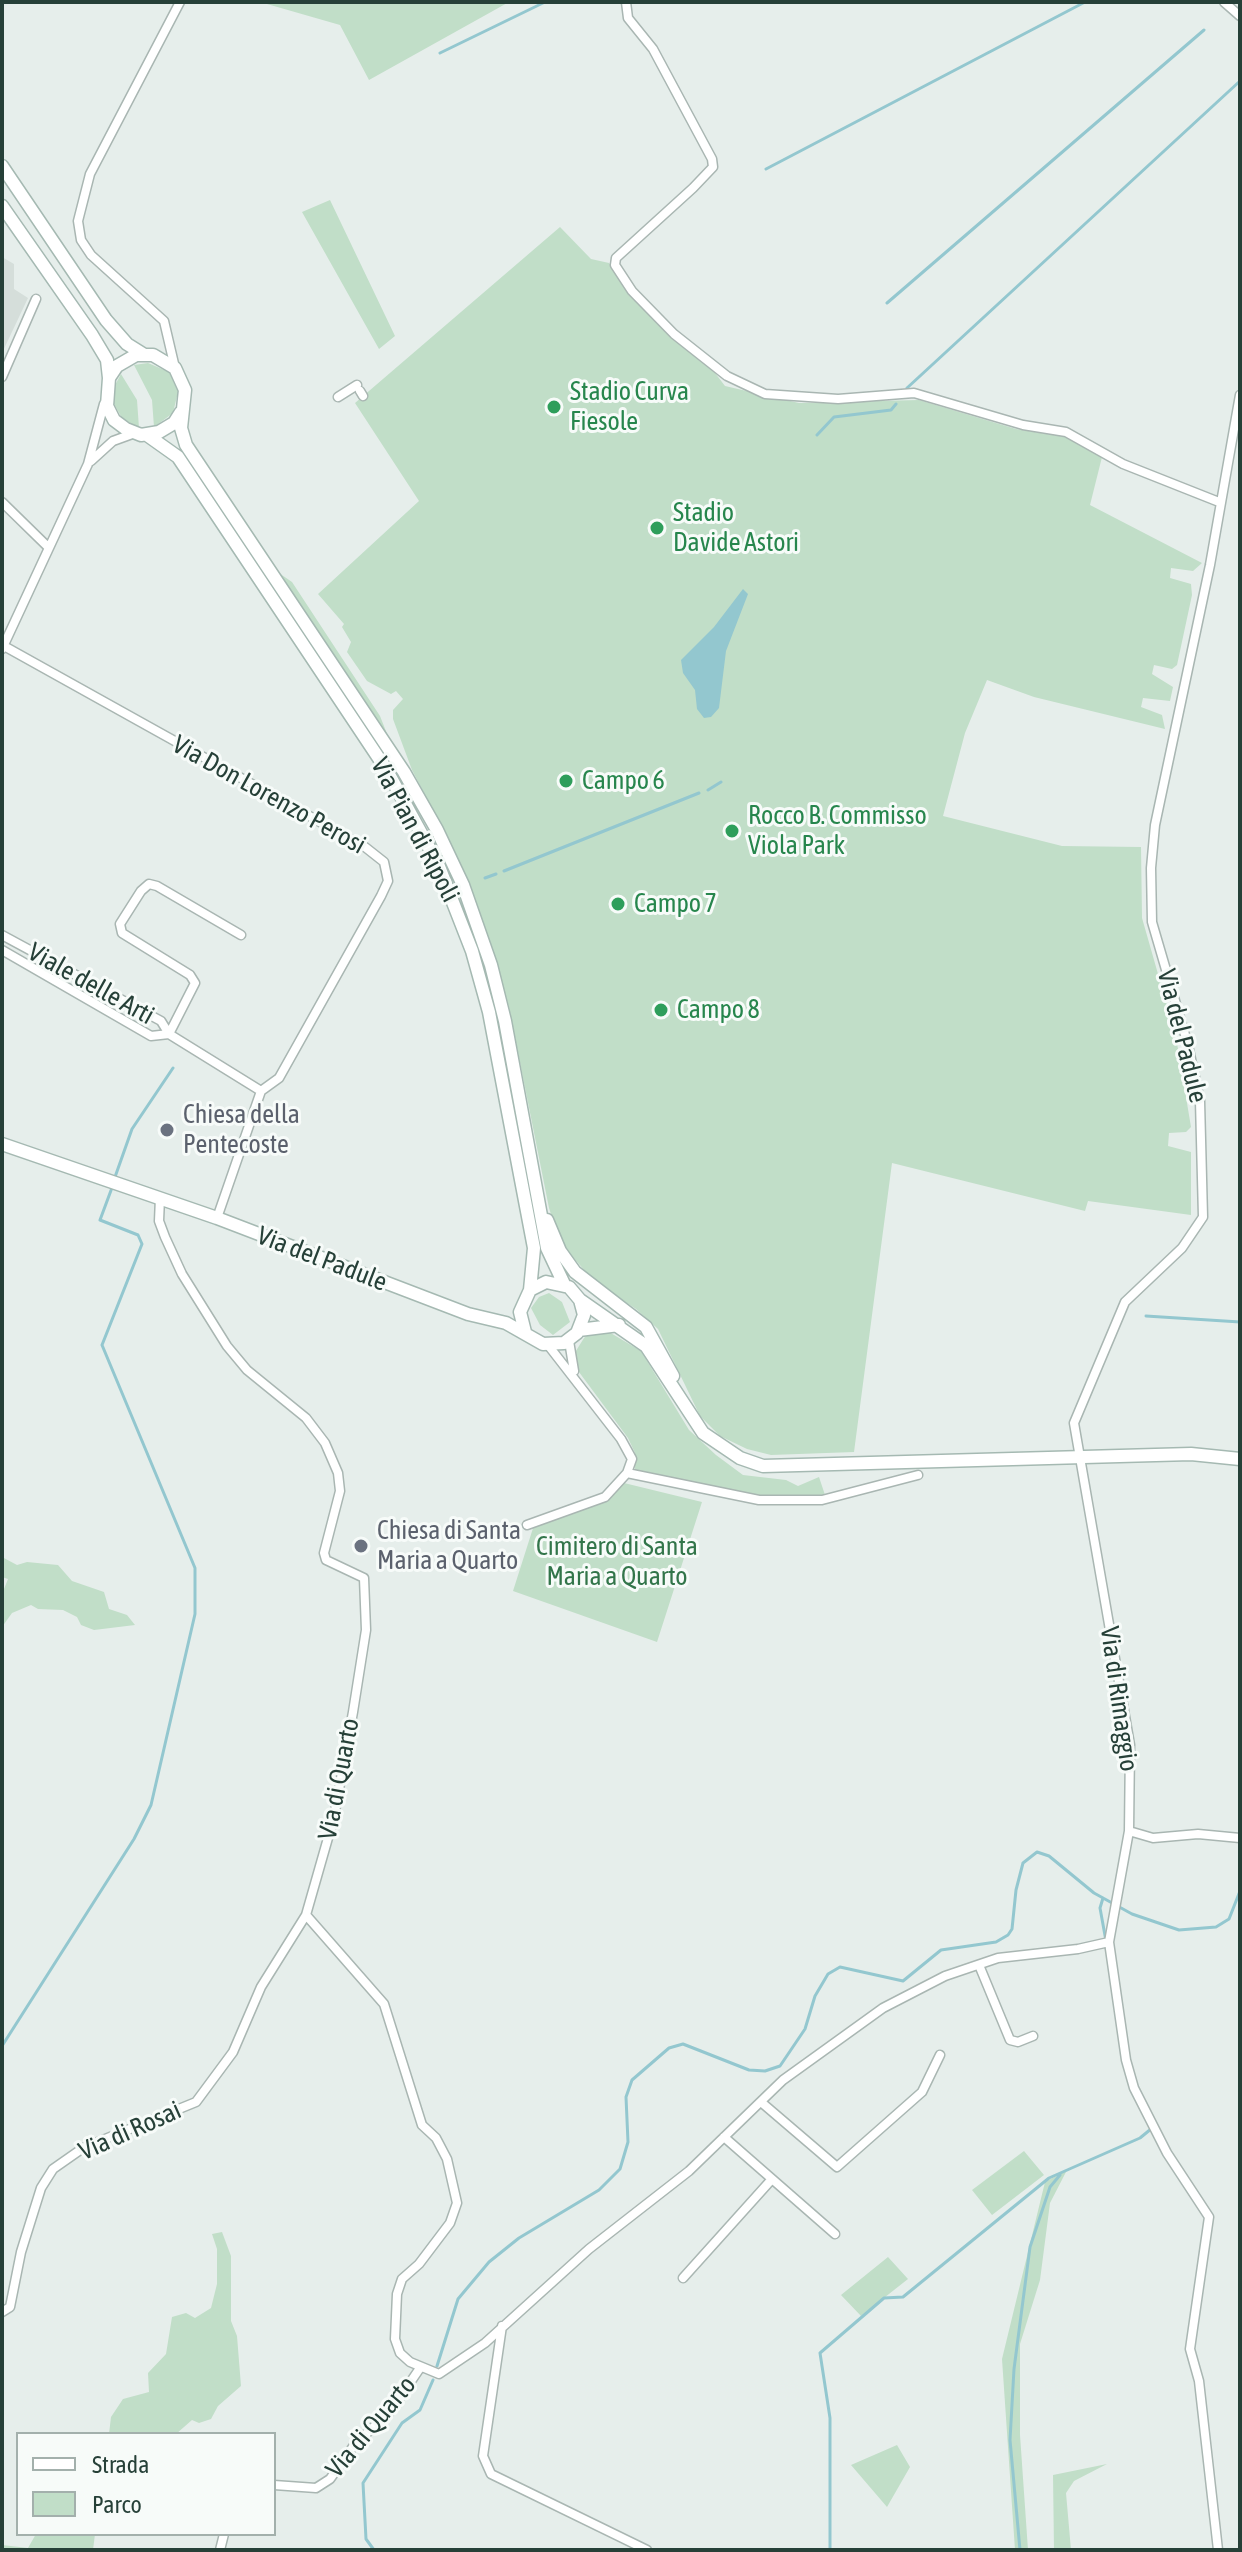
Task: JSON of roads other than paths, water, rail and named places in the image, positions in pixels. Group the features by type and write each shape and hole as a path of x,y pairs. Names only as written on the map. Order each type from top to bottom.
{"main road":[{"path":"2,166 106,320 127,344 163,359 175,368"},
{"path":"2,206 92,335 107,360 109,378"},
{"path":"105,391 109,378 123,361 145,354"},
{"name":"Via Pian di Ripoli","path":"175,368 185,390 181,412 186,445 404,772 463,885 491,965 505,1021 547,1248 564,1284"},
{"name":"Via Pian di Ripoli","path":"105,391 114,420 178,457 397,786 438,864 472,951 489,1012 534,1248 530,1290"},
{"path":"141,434 164,430 181,412"},
{"name":"Via del Padule","path":"2,1144 217,1218 454,1309 525,1332 533,1340 548,1345"},
{"name":"Via Pian di Ripoli","path":"540,1202 560,1251 575,1272 594,1290 639,1320 654,1338 667,1360 678,1394"},
{"path":"525,1332 520,1307 530,1290 546,1282 564,1284 580,1300 646,1346 698,1427 710,1438 740,1458 769,1467 1191,1454 1240,1459"},
{"path":"548,1345 569,1341 579,1330 584,1315 580,1300"},
{"path":"485,1317 520,1307"},
{"path":"579,1330 619,1325"}],"street":[{"path":"175,368 169,336 160,316 86,249 78,216 90,174 180,2"},
{"path":"626,2 628,18 653,49 712,159 713,167 693,188 616,258 615,265 632,291 674,334 727,376 765,394 838,399 914,393 1023,425 1066,432 1123,464 1219,502"},
{"path":"1224,2 1240,16"},
{"path":"2,377 36,299"},
{"path":"145,354 161,349 169,336"},
{"path":"3,648 88,464 101,423 105,391"},
{"path":"338,397 360,391"},
{"name":"Via del Padule","path":"1079,1456 1075,1417 1122,1309 1182,1248 1203,1217 1205,1176 1198,1089 1155,933 1150,898 1155,825 1210,565 1240,395"},
{"path":"88,464 113,441 141,434"},
{"path":"2,502 48,547"},
{"name":"Via Don Lorenzo Perosi","path":"3,648 365,847 384,862 388,881 381,896 279,1078 261,1091"},
{"path":"169,1034 194,992 195,983 190,975 122,933 120,924 141,891 149,884 157,886 241,935"},
{"name":"Viale delle Arti","path":"169,1034 151,1036 2,950 5,937 161,1021 169,1034 261,1091"},
{"path":"217,1218 261,1091"},
{"name":"Via di Quarto","path":"160,1198 159,1221 165,1237 182,1274 227,1346 247,1370 306,1418 325,1443 338,1473 340,1491 324,1553 326,1560 364,1578 366,1630 350,1727 334,1817 306,1915 384,2004 422,2125 436,2138 447,2159 457,2203 434,2246 402,2279 394,2316 395,2339 400,2353 420,2368 444,2373 526,2309 633,2212 689,2171 783,2080 883,2008 945,1976 979,1965 1023,1953 1078,1949 1109,1942"},
{"name":"Via del Padule","path":"569,1341 569,1362 584,1389"},
{"name":"Via del Padule","path":"548,1345 631,1453 626,1475"},
{"name":"Via di Rimaggio","path":"1079,1456 1130,1745 1129,1831 1109,1942 1134,2088 1167,2153 1209,2217 1190,2349 1199,2381 1218,2550"},
{"path":"527,1525 605,1497 626,1475 759,1500 822,1500 918,1475"},
{"path":"1129,1831 1153,1838 1198,1834 1240,1838"},
{"name":"Via di Rosai","path":"2,2312 10,2307 21,2252 41,2188 53,2169 83,2148 196,2102 233,2052 261,1987 306,1915"},
{"path":"979,1965 1010,2040 1018,2042 1033,2036"},
{"path":"761,2102 837,2167 922,2092 940,2055"},
{"path":"724,2137 835,2234"},
{"path":"683,2278 772,2179"},
{"path":"502,2326 483,2456 491,2474 647,2550"},
{"name":"Via di Quarto","path":"276,2485 316,2488 330,2479 355,2444 390,2412 420,2368"}],"water":[{"path":"743,589 748,594 726,651 719,708 711,717 704,718 697,709 695,690 683,673 681,660 714,627"}],"waterway":[{"path":"440,53 545,2"},
{"path":"766,169 1085,2"},
{"path":"887,303 1204,30"},
{"path":"907,388 1240,81"},
{"path":"817,435 834,417 891,410 896,404"},
{"path":"708,790 721,782"},
{"path":"504,871 699,793"},
{"path":"485,878 496,874"},
{"path":"115,1177 132,1129 173,1068"},
{"path":"2,2046 134,1839 151,1805 195,1614 195,1568 102,1345 142,1244 138,1235 100,1220 113,1185"},
{"path":"1146,1316 1240,1322"},
{"path":"437,2366 458,2299 489,2262 519,2238 599,2190 620,2169 628,2142 626,2097 632,2080 669,2048 683,2044 749,2070 765,2071 780,2066 805,2029 815,1996 828,1974 840,1967 903,1981 941,1950 996,1942 1008,1935 1012,1929 1016,1890 1023,1863 1037,1852 1049,1856 1094,1893 1132,1914 1179,1930 1216,1927 1229,1919 1240,1891"},
{"path":"1103,1898 1100,1908 1106,1941"},
{"path":"830,2550 830,2418 820,2353 884,2298 903,2297 1049,2178 1140,2138 1151,2129"},
{"path":"1020,2550 1010,2440 1014,2369 1030,2247 1050,2187 1060,2175"},
{"path":"374,2550 366,2539 363,2483 402,2423 420,2410 433,2380"}],"place":[{"name":"Stadio Curva Fiesole","path":"554,407"},
{"name":"Stadio Davide Astori","path":"657,528"},
{"name":"Campo 6","path":"566,781"},
{"name":"Rocco B. Commisso Viola Park","path":"732,831"},
{"name":"Campo 7","path":"618,904"},
{"name":"Campo 8","path":"661,1010"},
{"name":"Chiesa della Pentecoste","path":"167,1130"},
{"name":"Chiesa di Santa Maria a Quarto","path":"361,1546"}],"park label":[{"name":"Cimitero di Santa Maria a Quarto","path":"617,1562"}]}
